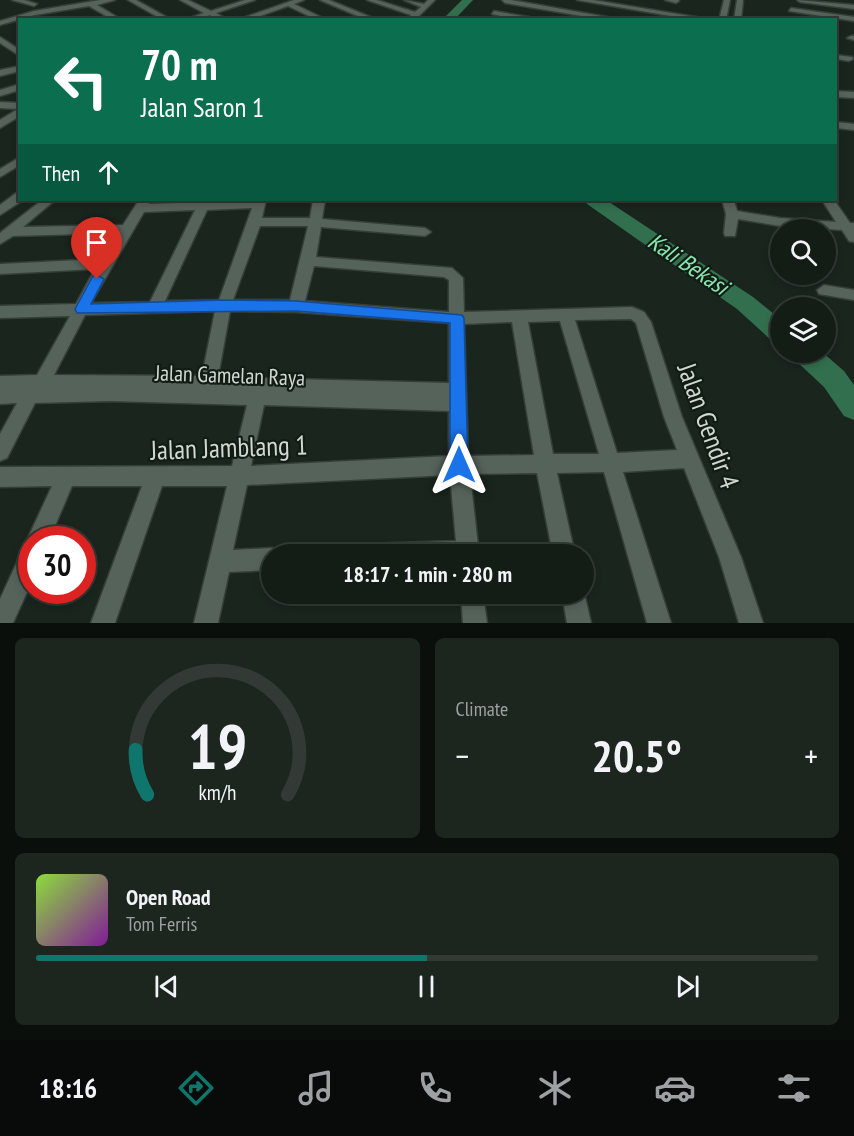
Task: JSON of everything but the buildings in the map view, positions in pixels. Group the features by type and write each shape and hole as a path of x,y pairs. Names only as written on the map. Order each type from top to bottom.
{"street":[{"path":"15,0 34,4"},
{"path":"0,15 45,0"},
{"path":"21,18 52,10 112,0"},
{"path":"131,0 165,18"},
{"path":"183,0 221,18"},
{"path":"195,18 252,0"},
{"path":"246,18 301,0"},
{"path":"323,0 370,18"},
{"path":"370,0 412,17 432,0"},
{"path":"407,0 425,6"},
{"path":"580,0 670,17 676,1 668,0"},
{"path":"723,18 728,0"},
{"path":"737,18 740,0"},
{"path":"791,0 791,18"},
{"path":"800,0 854,7"},
{"path":"491,16 506,1 609,18"},
{"path":"91,3 116,18"},
{"path":"194,5 202,3"},
{"path":"288,4 320,18"},
{"path":"52,10 64,18"},
{"path":"791,10 854,19"},
{"path":"491,16 512,18"},
{"path":"0,23 17,19"},
{"path":"0,39 18,52"},
{"path":"837,57 849,59"},
{"path":"0,73 18,68"},
{"path":"841,84 853,96"},
{"path":"0,93 18,88"},
{"path":"837,94 853,96"},
{"path":"0,105 18,106"},
{"path":"0,125 18,112"},
{"path":"837,125 854,127"},
{"path":"0,174 18,163"},
{"path":"0,211 18,198"},
{"path":"5,236 48,201"},
{"path":"296,306 308,261 319,201"},
{"path":"728,201 732,214 730,233"},
{"path":"829,201 850,226 854,238"},
{"path":"0,452 30,396 42,381 105,264 143,204 203,206 260,202 255,222 224,305 208,391"},
{"path":"155,307 203,206"},
{"path":"732,214 770,223"},
{"path":"255,222 314,222 425,232"},
{"path":"5,236 127,229"},
{"path":"308,261 447,272 456,279 459,465 466,544"},
{"path":"0,269 105,264"},
{"path":"824,290 854,295"},
{"path":"0,312 224,305 296,306 457,318 567,315 658,623"},
{"name":"Jalan Gendir 4","path":"567,315 632,313 639,316 688,459 730,557 751,623"},
{"path":"519,315 544,464 562,544"},
{"name":"Jalan Gamelan Raya","path":"0,382 42,381 249,394 459,397"},
{"name":"Jalan Gamelan Raya","path":"0,396 208,391"},
{"path":"206,623 238,476 249,394"},
{"name":"Jalan Jamblang 1","path":"0,477 238,476 459,465 612,463 688,459"},
{"path":"103,623 155,477"},
{"path":"44,526 66,478"},
{"path":"221,561 261,559"},
{"path":"1,623 18,586"},
{"path":"473,604 475,623"},
{"path":"575,604 579,623"}],"waterway":[{"name":"Kali Bekasi","path":"449,18 468,0"},
{"name":"Kali Bekasi","path":"595,201 745,303 770,324"},
{"name":"Kali Bekasi","path":"816,363 834,379 854,407"}],"route":[{"path":"97,279 81,309 224,305 296,306 457,318 459,465"}]}
